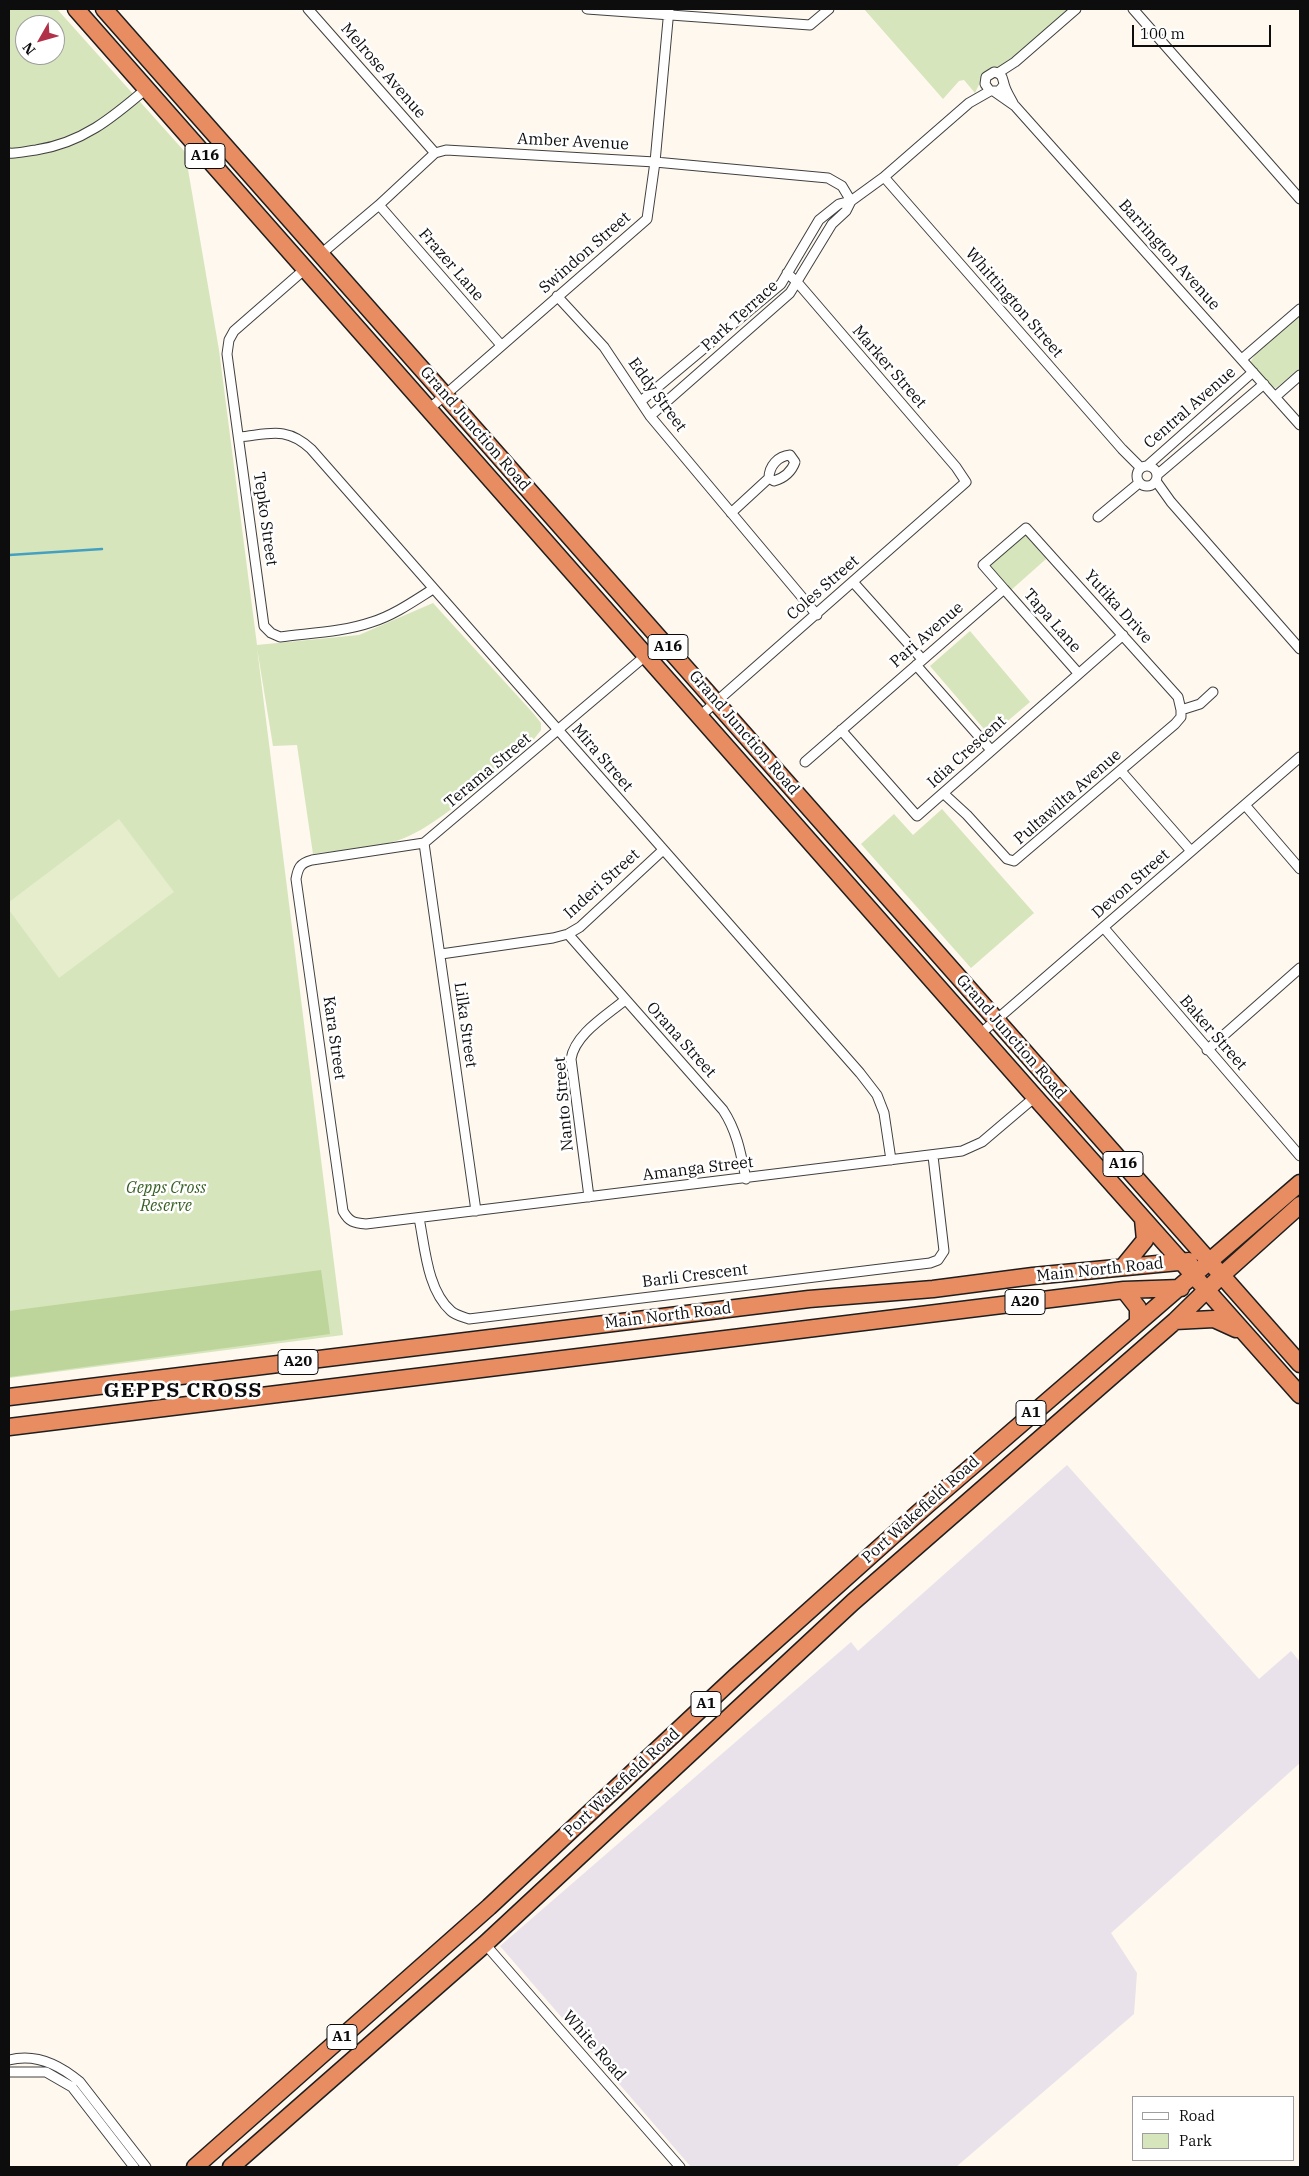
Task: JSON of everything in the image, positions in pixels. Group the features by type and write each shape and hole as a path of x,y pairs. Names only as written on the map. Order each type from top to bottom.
{"highway":[{"name":"Grand Junction Road","path":"76,9 1180,1262 1300,1395"},
{"name":"Grand Junction Road","path":"106,10 109,22 153,72 154,81 146,88"},
{"name":"Grand Junction Road","path":"106,10 1300,1364"},
{"path":"1041,1070 1035,1097 1061,1093"},
{"name":"A1","path":"1209,1261 1300,1183"},
{"name":"A1","path":"1222,1275 1300,1205"},
{"path":"1123,1267 1146,1240 1143,1219"},
{"name":"Main North Road","path":"9,1397 864,1293 933,1289 1123,1267 1209,1261"},
{"name":"Port Wakefield Road","path":"195,2167 489,1907 735,1677 996,1444 1209,1261"},
{"name":"Port Wakefield Road","path":"234,2165 485,1944 853,1602 1175,1321 1222,1275"},
{"name":"Main North Road","path":"9,1427 1124,1290 1178,1288 1206,1290"},
{"path":"933,1289 935,1312"},
{"path":"1124,1290 1138,1308 1138,1322"},
{"path":"1175,1321 1214,1319 1228,1323 1243,1332"},
{"path":"996,1444 1012,1463"},
{"path":"735,1677 751,1697"},
{"path":"438,1953 466,1940 474,1940 485,1944 489,1907"},
{"path":"218,2167 234,2165"}],"street":[{"name":"Melrose Avenue","path":"308,9 435,153"},
{"path":"587,9 668,12 810,25 829,9"},
{"path":"1002,79 988,75 990,89 1002,89 1002,79 1015,62 1076,9"},
{"path":"1133,9 1300,199"},
{"name":"Swindon Street","path":"429,409 647,218 655,162 668,12"},
{"name":"Barrington Avenue","path":"1002,79 1015,106"},
{"path":"9,153 57,147 91,132 121,110 146,88"},
{"name":"Barrington Avenue","path":"990,89 1015,106 1300,425"},
{"name":"Park Terrace","path":"641,401 781,284 819,220 839,204 851,201 884,177 969,103 990,89"},
{"name":"Amber Avenue","path":"435,153 446,150 655,162 828,178 842,186 851,201"},
{"path":"321,254 379,205 435,153"},
{"name":"Whittington Street","path":"884,177 1122,449 1142,476 1171,502 1300,649"},
{"name":"Park Terrace","path":"650,416 790,293 832,224 846,211 851,201"},
{"name":"Frazer Lane","path":"379,205 501,345"},
{"name":"Tepko Street","path":"305,269 234,331 229,340 227,354 264,626 271,633 280,637 357,627 374,622 433,589"},
{"name":"Marker Street","path":"787,274 797,282 956,467 966,482"},
{"name":"Eddy Street","path":"557,296 604,347 650,416 817,615"},
{"name":"Central Avenue","path":"1242,359 1300,309"},
{"name":"Central Avenue","path":"1098,518 1253,372"},
{"path":"1275,397 1300,375"},
{"name":"Central Avenue","path":"1142,476 1153,485 1156,478 1264,384"},
{"name":"Mira Street","path":"239,437 284,433 299,439 311,450 860,1073 877,1095 884,1113 891,1160"},
{"name":"Whittington Street","path":"1142,476 1154,469 1156,478 1171,502"},
{"path":"731,513 769,478"},
{"name":"Coles Street","path":"700,716 966,482"},
{"name":"Yutika Drive","path":"1004,589 983,565 1026,528 1178,697 1181,710"},
{"path":"853,582 991,750"},
{"name":"Pari Avenue","path":"805,762 1004,589"},
{"name":"Tapa Lane","path":"1004,589 1079,674"},
{"name":"Idia Crescent","path":"841,730 917,816 1123,635"},
{"name":"Terama Street","path":"424,843 559,731 663,641"},
{"path":"1181,710 1200,704 1213,692"},
{"name":"Pultawilta Avenue","path":"943,793 967,815 1007,859 1014,861 1179,720 1181,710"},
{"name":"Devon Street","path":"980,1034 1300,757"},
{"path":"1121,771 1192,852"},
{"path":"1245,805 1300,869"},
{"name":"Kara Street","path":"347,1220 343,1210 296,879 298,869 304,862 424,843"},
{"name":"Lilka Street","path":"424,843 476,1211"},
{"name":"Inderi Street","path":"440,954 553,938 568,934 580,928 663,850"},
{"name":"Baker Street","path":"1104,928 1300,1156"},
{"name":"Orana Street","path":"568,934 723,1110 731,1122 738,1142 746,1179"},
{"path":"1207,1050 1300,968"},
{"name":"Nanto Street","path":"589,1197 571,1058 573,1048 582,1036 625,1000"},
{"name":"Amanga Street","path":"347,1220 366,1224 746,1179 962,1151 982,1142 1035,1097"},
{"name":"Barli Crescent","path":"419,1218 432,1280 439,1297 452,1312 469,1319 930,1263 938,1260 944,1251 933,1156"},
{"name":"White Road","path":"485,1944 680,2167"},
{"path":"9,2060 48,2061 67,2071 80,2082 146,2167"},
{"path":"9,2072 46,2072 72,2087 134,2167"}],"shaded area":[{"path":"1067,1465 1259,1679 1291,1651 1300,1662 1300,1763 1111,1933 1137,1973 1134,2014 956,2167 691,2167 500,1946 851,1642 858,1651"}],"green space":[{"name":"Gepps Cross Reserve","path":"9,9 57,9 62,15 15,15 15,65 65,65 65,18 185,152 219,350 257,645 359,635 433,603 541,723 541,730 534,739 486,781 449,811 412,835 376,846 313,854 297,745 273,746 257,648 343,1335 9,1378"},
{"path":"864,9 1071,9 1010,62 984,74 975,93 964,80 959,81 943,99"},
{"path":"1300,315 1300,368 1276,388 1261,378 1251,361 1255,355"},
{"path":"1024,533 1046,559 1010,591 987,565"},
{"path":"970,631 1030,702 990,736 930,666"},
{"path":"942,809 1034,913 971,968 861,844 894,814 913,835"},
{"path":"119,819 174,892 59,978 9,910 9,902"},
{"path":"321,1270 330,1334 9,1377 9,1311"}],"waterway":[{"path":"9,555 102,549"}],"district":[{"name":"GEPPS CROSS","path":"183,1391"}]}
